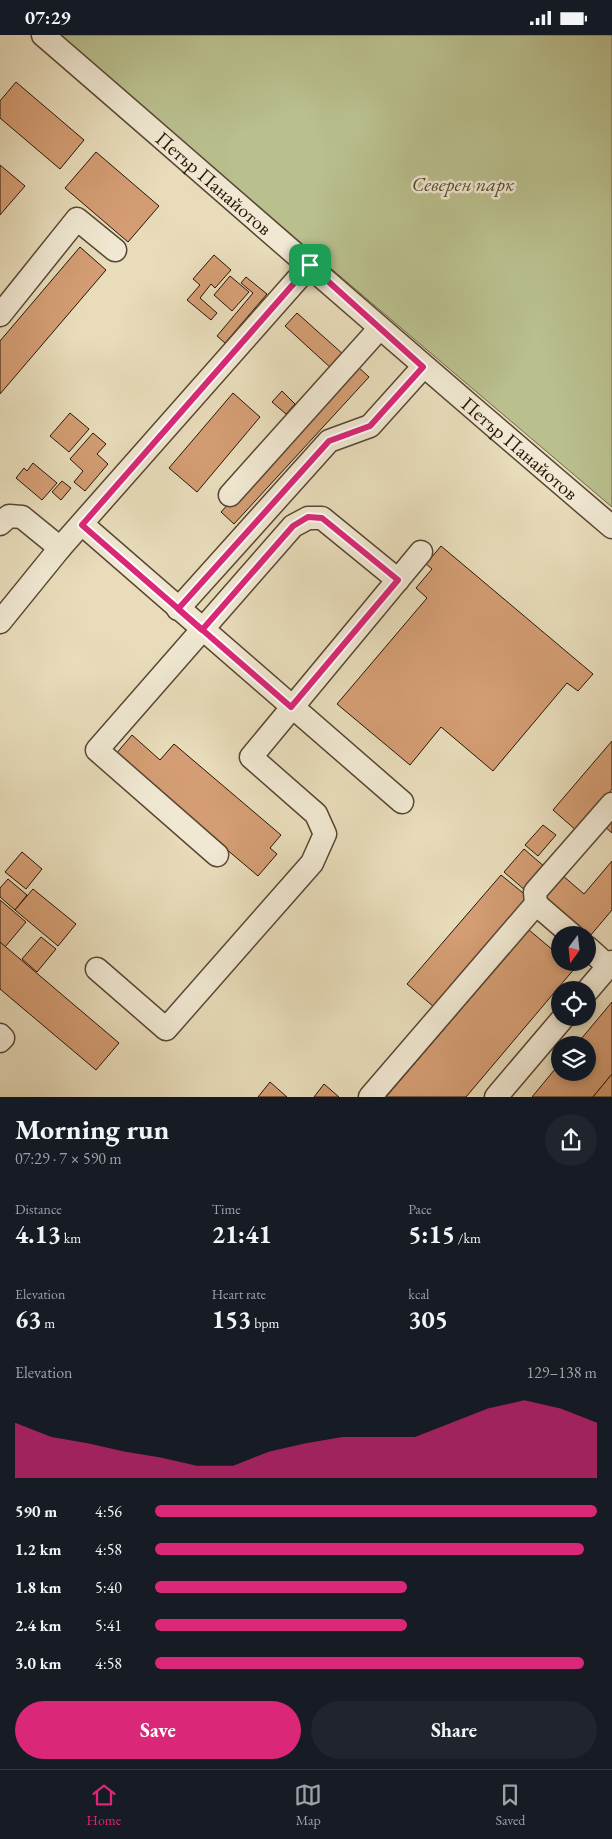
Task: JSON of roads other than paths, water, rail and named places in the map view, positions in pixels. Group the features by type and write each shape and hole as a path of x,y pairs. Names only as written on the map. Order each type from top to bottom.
{"street":[{"name":"Петър Панайотов","path":"43,35 310,265 379,329 612,527"},
{"path":"0,315 76,219 115,250"},
{"path":"0,622 60,548 310,265"},
{"path":"230,495 379,329"},
{"path":"178,609 329,441 370,426 423,367"},
{"path":"0,523 9,516 22,517 60,548"},
{"path":"217,855 97,750 293,526 308,517 322,518 398,580"},
{"path":"82,525 402,802"},
{"path":"97,969 166,1029 312,863 326,834 316,814 250,757 421,552"},
{"path":"562,926 536,904 535,893 612,804"},
{"path":"370,1097 536,904"},
{"path":"596,954 610,964 596,981"},
{"path":"496,1097 556,1026"},
{"path":"0,1035 3,1038 0,1041"}],"park label":[{"name":"Северен парк","path":"463,184"}]}
